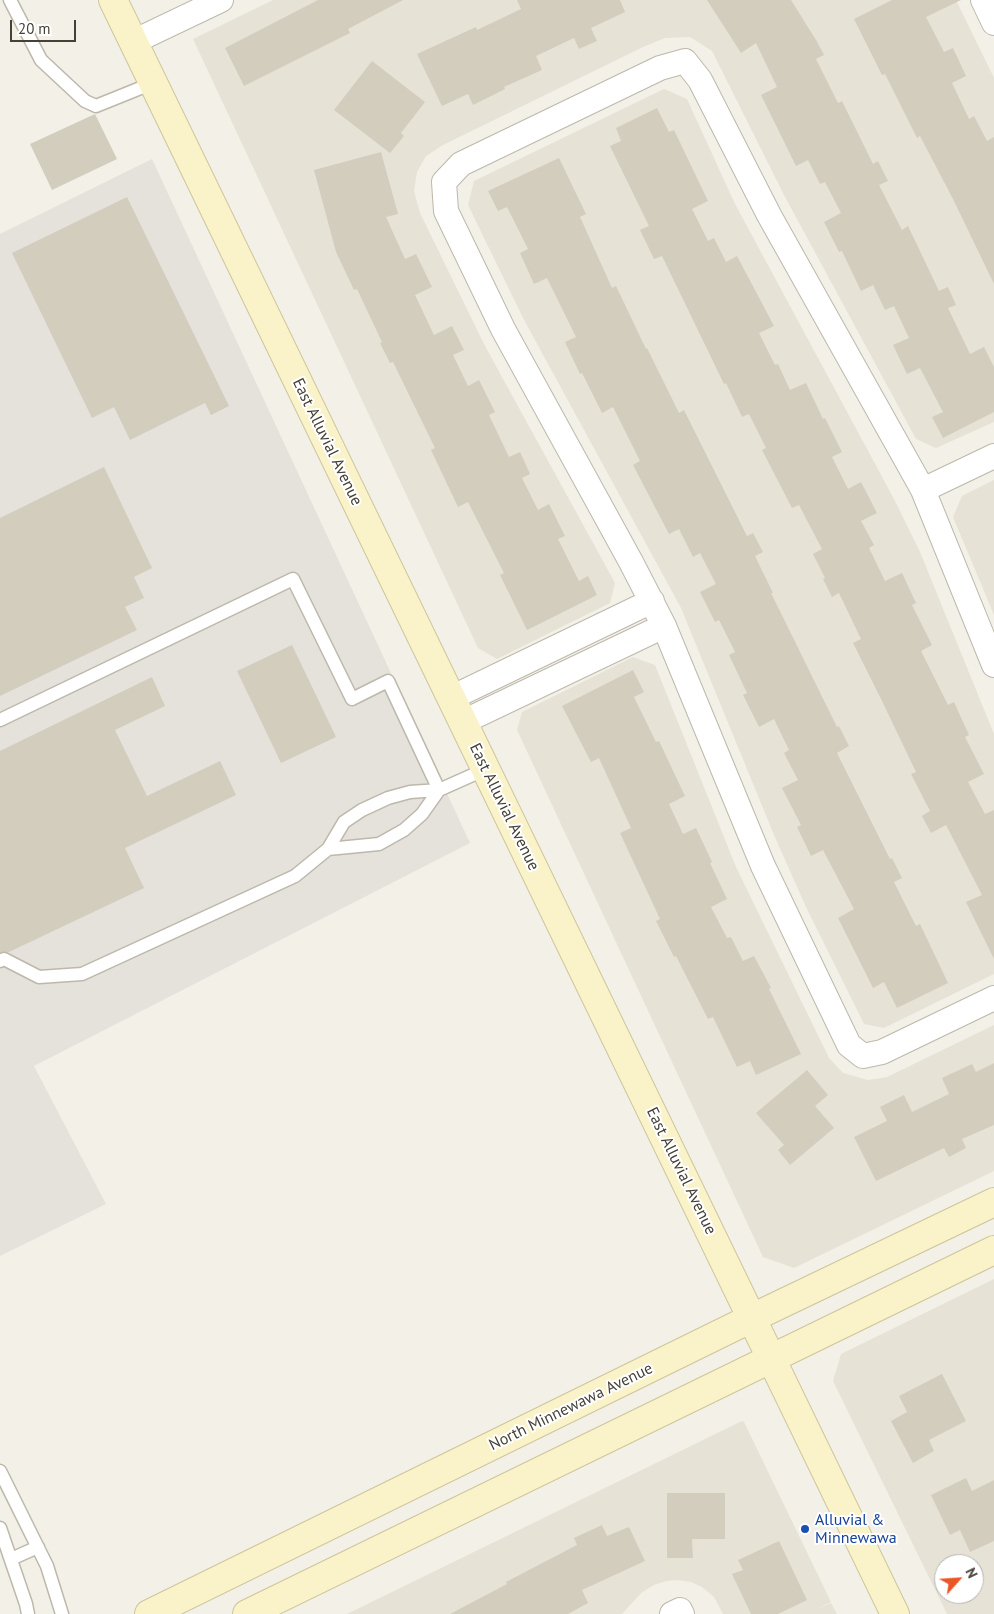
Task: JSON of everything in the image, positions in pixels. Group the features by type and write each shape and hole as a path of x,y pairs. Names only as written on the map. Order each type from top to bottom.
{"street":[{"name":"East Alluvial Avenue","path":"113,0 895,1614"},
{"path":"133,42 221,0"},
{"path":"983,0 994,23"},
{"path":"994,664 923,490 769,216 700,80 685,61 660,68 461,164 444,182 446,211 503,329 664,626 763,866 849,1045 863,1056 882,1052 994,998"},
{"path":"923,490 994,456"},
{"path":"451,698 652,601"},
{"path":"463,722 664,626"},
{"name":"North Minnewawa Avenue","path":"149,1614 752,1318 994,1202"},
{"path":"247,1614 994,1250"}],"lane":[{"path":"10,0 41,60 85,101 96,106 153,83"},
{"path":"0,720 293,579 352,699 388,681 439,790"},
{"path":"0,961 4,959 39,977 82,974 295,876 328,849 344,822 362,810 388,798 410,792 439,790 486,769"},
{"path":"328,849 379,844 404,830 422,814 439,790"},
{"path":"0,1471 38,1547 62,1614"},
{"path":"0,1528 28,1614"},
{"path":"11,1559 38,1547"}],"shaded area":[{"path":"273,0 956,0 994,78 994,422 936,448 916,439 784,195 712,51 690,37 665,38 643,47 443,145 426,156 417,172 414,191 420,213 485,346 615,583 610,603 497,659 478,648 193,39"},
{"path":"664,89 687,99 734,202 894,499 920,552 994,734 994,974 884,1028 864,1024 806,907 774,835 681,608 523,318 468,205 474,181"},
{"path":"152,159 470,843 34,1066 106,1204 0,1256 0,234"},
{"path":"994,480 994,615 953,517 962,496"},
{"path":"633,657 655,665 736,867 829,1058 843,1073 868,1080 887,1077 994,1025 994,1171 794,1268 763,1257 517,730 522,712"},
{"path":"994,1279 994,1614 947,1614 942,1604 984,1604 984,1554 934,1554 934,1587 833,1381 841,1354"},
{"path":"742,1421 831,1602 815,1610 831,1603 837,1614 723,1614 714,1597 702,1587 691,1582 678,1580 654,1585 641,1593 622,1614 347,1614"}],"building":[{"path":"318,0 403,0 348,29 350,33 244,86 225,48"},
{"path":"517,0 620,0 625,12 591,28 597,41 579,49 574,38 536,56 542,70 504,87 505,89 473,105 468,94 442,106 417,54 476,27 477,30 521,9"},
{"path":"707,0 791,0 824,55 816,59 838,103 842,101 873,164 878,161 888,181 879,185 902,230 908,226 939,291 948,287 956,305 948,308 970,354 984,347 994,367 994,412 943,438 932,417 943,412 920,368 907,374 893,345 909,338 894,306 885,310 873,285 861,291 842,251 839,252 824,222 841,213 825,182 820,184 808,160 796,166 761,95 777,87 756,43 741,53"},
{"path":"892,0 961,0 926,17 944,52 953,48 966,76 952,83 969,119 974,116 987,141 994,137 994,284 920,136 917,138 885,74 882,75 854,19"},
{"path":"372,61 425,102 401,133 404,136 390,153 334,110"},
{"path":"657,108 669,132 674,130 708,201 692,209 708,241 714,238 726,262 737,256 774,326 759,333 775,365 778,364 790,390 806,383 823,419 825,418 842,452 832,457 848,489 861,482 877,513 861,521 874,545 869,548 885,581 902,573 916,603 912,605 932,645 921,651 948,705 954,702 969,735 965,737 984,774 968,782 985,814 994,810 994,959 966,902 982,895 946,825 931,833 922,816 930,811 911,774 916,772 853,643 861,639 839,593 832,597 813,554 822,549 799,505 792,508 762,450 766,448 749,414 742,417 662,256 654,259 640,230 649,226 610,146 621,141 616,128"},
{"path":"95,114 117,159 52,190 30,144"},
{"path":"381,152 398,214 386,217 405,259 416,254 432,287 415,295 434,335 452,326 464,350 453,355 468,386 479,380 495,412 489,415 509,457 520,452 530,474 522,478 538,510 549,504 565,536 558,539 579,581 588,576 597,595 527,630 500,575 504,573 468,502 458,507 431,450 435,448 393,362 390,363 380,343 382,342 357,289 354,290 336,252 314,170"},
{"path":"559,158 586,214 580,217 612,288 616,286 679,413 684,410 747,536 753,533 763,552 755,556 773,593 771,593 837,727 839,726 849,746 837,753 890,859 892,858 902,878 894,882 916,926 920,924 948,983 897,1008 884,982 873,988 838,918 854,909 823,850 811,856 797,827 801,825 782,788 798,780 784,753 789,750 774,719 759,727 743,695 747,693 729,655 735,652 719,620 715,622 700,592 716,584 700,553 693,557 679,529 669,534 633,465 640,461 613,407 602,413 582,373 580,374 565,342 576,337 547,278 534,284 520,253 528,249 507,207 498,211 488,191"},
{"path":"127,197 229,406 211,415 205,403 130,440 114,407 92,418 12,253"},
{"path":"104,467 152,568 134,577 144,598 125,607 137,630 0,696 0,518"},
{"path":"292,645 336,737 281,763 237,671"},
{"path":"633,670 644,692 634,697 656,742 659,741 685,796 669,804 683,834 696,828 727,899 711,907 727,938 731,937 743,961 754,956 801,1054 756,1075 750,1061 737,1067 713,1017 708,1019 676,956 674,957 656,921 660,919 620,833 631,828 599,758 591,762 562,706"},
{"path":"152,677 165,706 115,730 147,796 220,761 236,795 125,848 144,888 9,952 0,952 0,751"},
{"path":"994,1063 994,1125 962,1139 966,1148 949,1157 944,1148 876,1181 854,1137 887,1121 880,1107 904,1095 912,1112 949,1094 942,1078 972,1064 976,1072"},
{"path":"807,1070 828,1095 815,1106 834,1128 790,1165 778,1150 784,1145 756,1113"},
{"path":"942,1374 966,1421 929,1440 934,1451 913,1463 891,1421 907,1412 899,1396"},
{"path":"966,1478 972,1491 994,1480 994,1541 970,1552 960,1530 950,1535 931,1495"},
{"path":"667,1493 725,1493 725,1539 692,1539 693,1558 667,1558"},
{"path":"602,1525 607,1536 629,1527 645,1561 582,1590 588,1603 568,1614 450,1614 577,1545 574,1538"},
{"path":"779,1541 807,1600 778,1614 751,1614 732,1574 743,1570 738,1560"}],"place":[{"name":"Alluvial & Minnewawa","path":"805,1529"}]}
